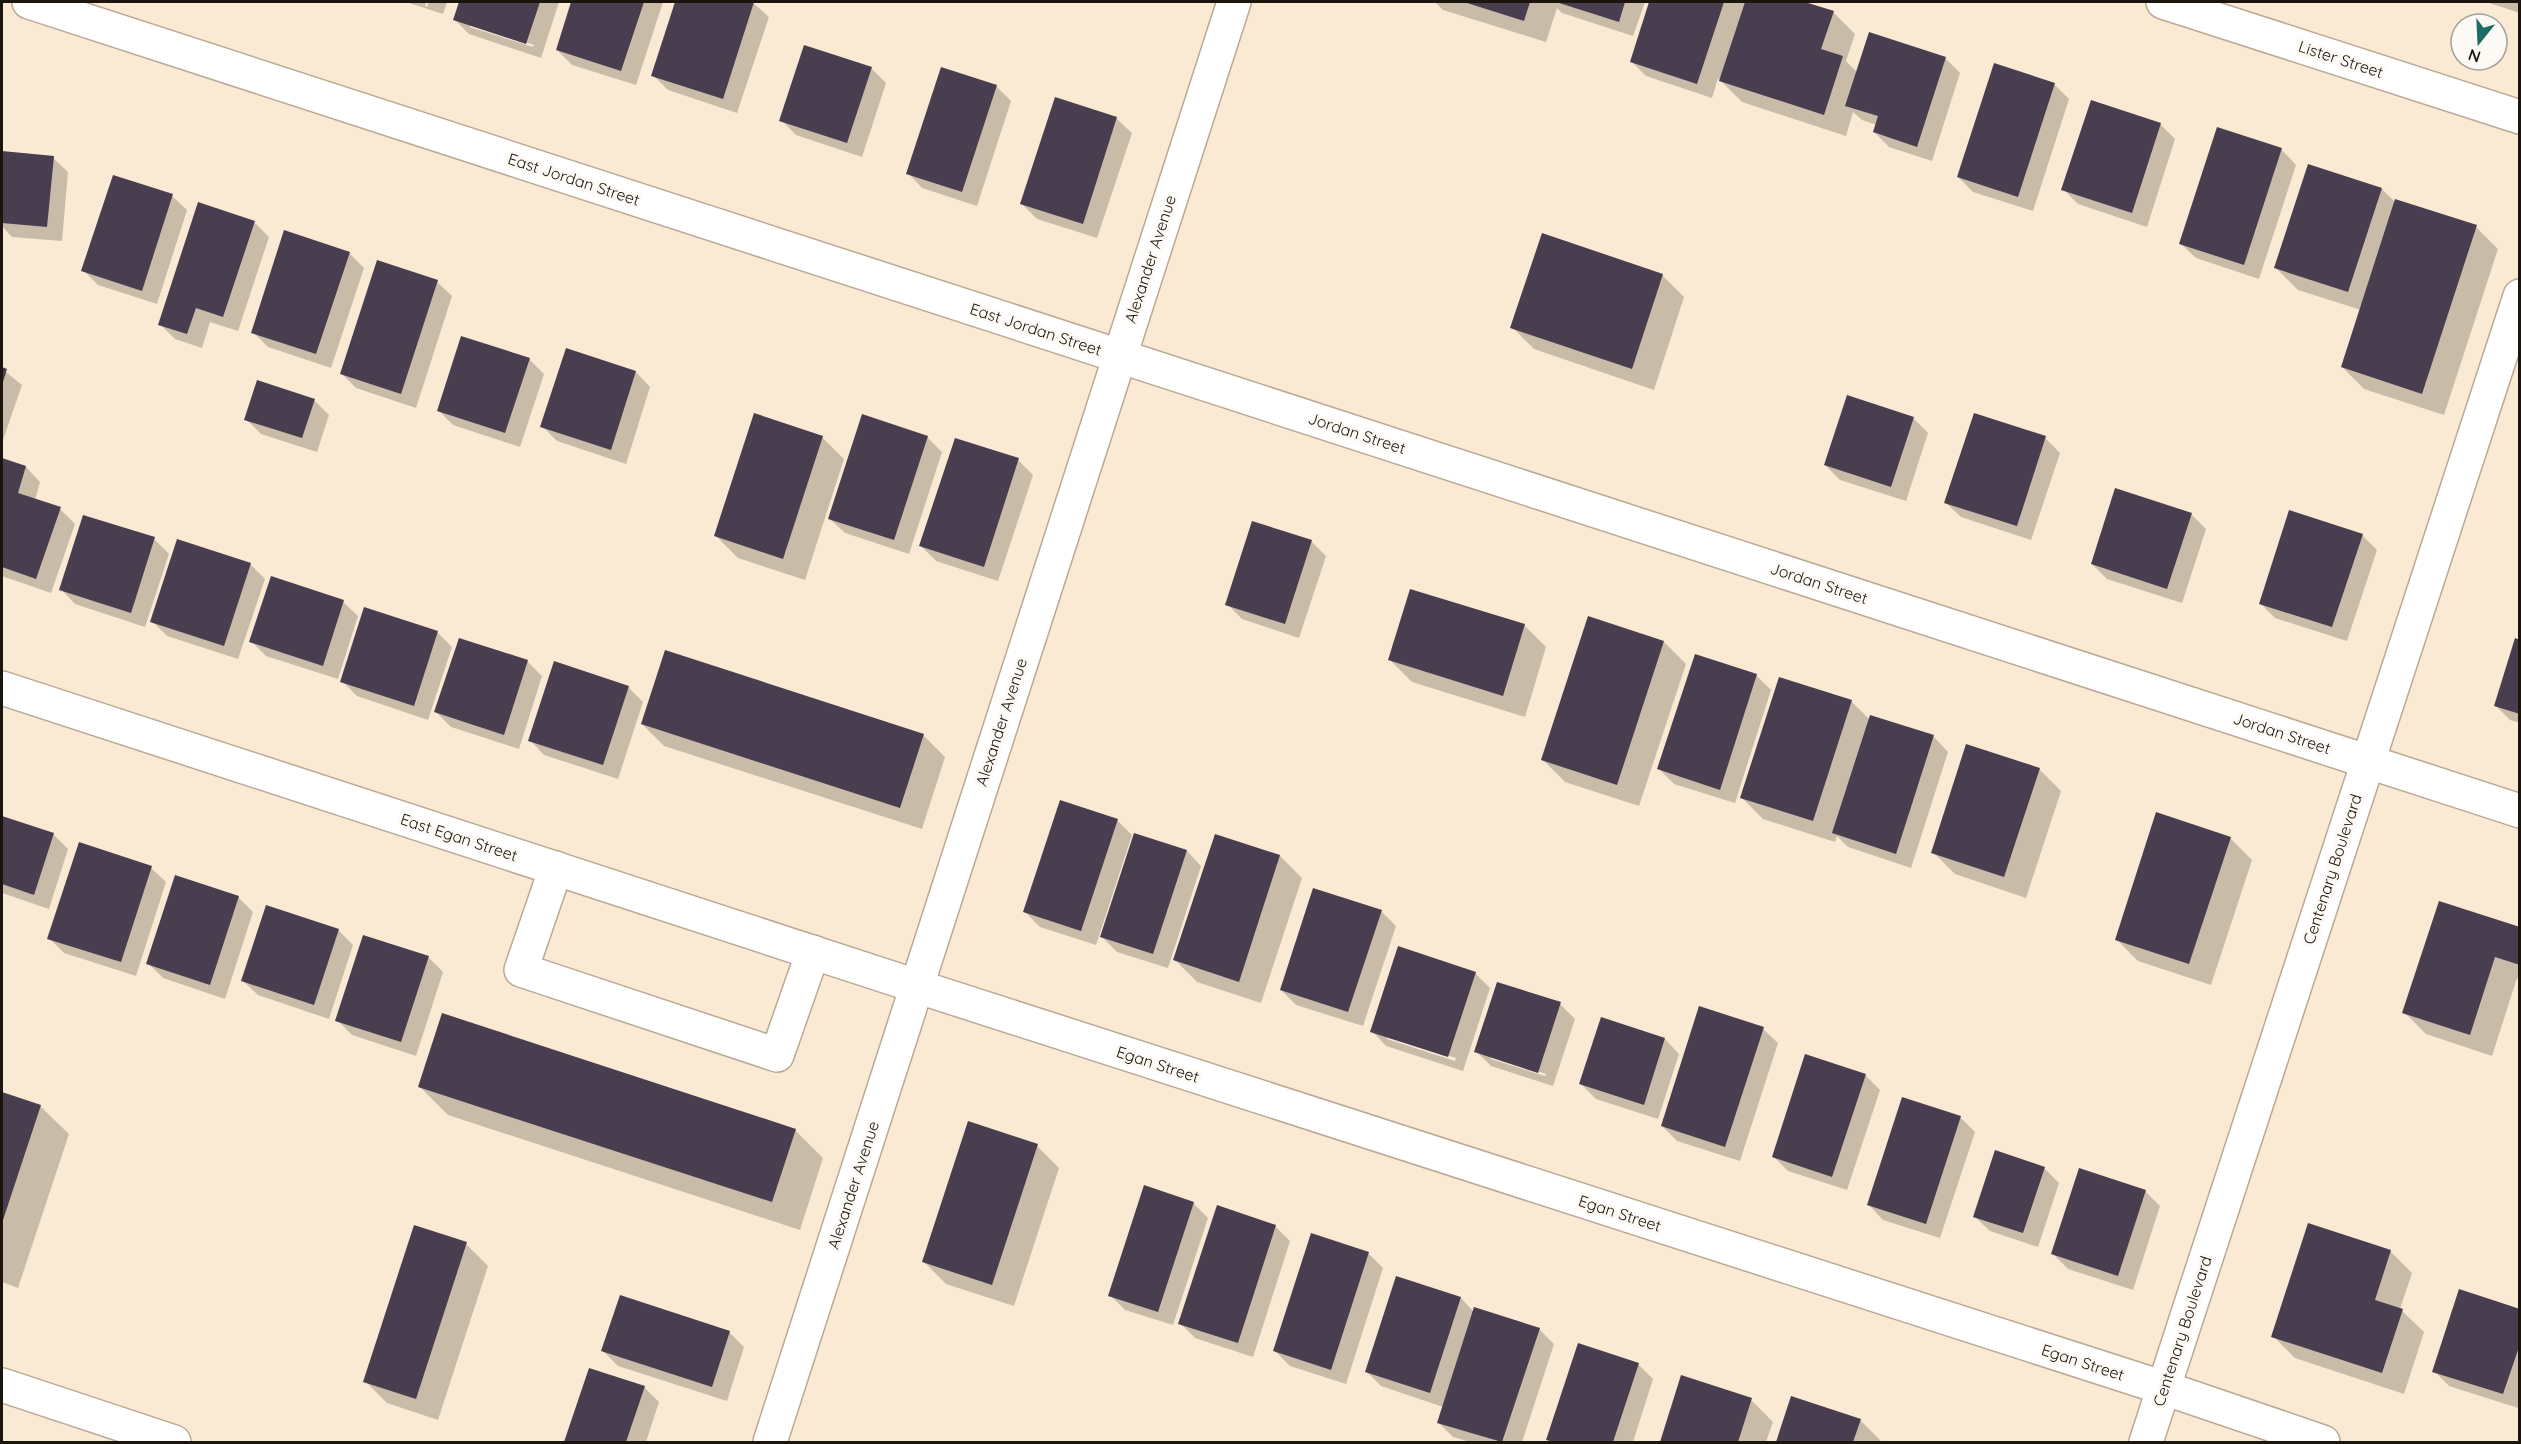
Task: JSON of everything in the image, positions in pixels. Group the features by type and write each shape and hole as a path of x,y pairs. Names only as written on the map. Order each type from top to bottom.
{"street":[{"name":"East Jordan Street","path":"29,2 1119,356"},
{"name":"Alexander Avenue","path":"770,1443 1234,2"},
{"name":"Lister Street","path":"2163,2 2520,117"},
{"name":"Centenary Boulevard","path":"2146,1443 2520,296"},
{"name":"Jordan Street","path":"1119,356 2520,811"},
{"name":"East Egan Street","path":"2,688 916,986"},
{"path":"556,868 521,970 777,1055 813,952"},
{"name":"Egan Street","path":"916,986 2164,1388 2324,1443"},
{"path":"2,1385 174,1443"}],"building":[{"path":"459,2 540,2 526,44 453,20"},
{"path":"571,2 644,2 621,71 556,50"},
{"path":"675,2 754,2 723,99 651,76"},
{"path":"1464,2 1530,2 1524,21"},
{"path":"1556,2 1625,2 1619,22"},
{"path":"1649,2 1724,2 1697,84 1630,62"},
{"path":"1745,2 1805,2 1834,11 1821,49 1843,56 1824,115 1719,81"},
{"path":"1869,32 1946,57 1917,147 1873,132 1878,116 1845,106"},
{"path":"804,45 872,67 847,143 779,121"},
{"path":"1994,63 2055,83 2018,197 1957,177"},
{"path":"941,67 997,85 962,192 906,174"},
{"path":"1055,97 1117,117 1083,224 1020,204"},
{"path":"2091,100 2161,123 2132,213 2061,190"},
{"path":"2217,127 2282,148 2244,265 2179,244"},
{"path":"2,151 54,156 47,227 2,223"},
{"path":"2308,164 2382,188 2348,292 2274,268"},
{"path":"113,175 173,194 142,291 81,271"},
{"path":"2395,199 2477,225 2422,394 2341,367"},
{"path":"198,202 255,221 223,317 196,308 187,334 158,325"},
{"path":"284,230 350,252 316,354 251,333"},
{"path":"1542,233 1663,274 1632,369 1510,328"},
{"path":"377,260 438,280 401,394 340,374"},
{"path":"461,336 530,358 505,433 437,411"},
{"path":"566,348 636,371 611,450 540,427"},
{"path":"2,367 7,369 2,385"},
{"path":"257,380 315,399 302,438 244,420"},
{"path":"1847,395 1914,417 1891,487 1824,465"},
{"path":"754,413 823,436 783,559 714,536"},
{"path":"1974,413 2046,436 2017,526 1944,503"},
{"path":"862,414 928,436 894,540 828,519"},
{"path":"955,438 1019,458 984,567 919,546"},
{"path":"2,458 26,466 18,493 61,507 36,579 2,567"},
{"path":"2115,488 2192,513 2167,589 2091,564"},
{"path":"2289,510 2363,534 2332,627 2259,604"},
{"path":"83,515 155,537 131,613 59,590"},
{"path":"1252,521 1312,540 1285,624 1225,605"},
{"path":"177,539 251,563 224,646 150,622"},
{"path":"271,576 344,600 323,666 249,642"},
{"path":"1410,589 1525,624 1503,696 1388,660"},
{"path":"364,607 438,631 414,706 340,682"},
{"path":"1588,616 1664,641 1617,785 1541,760"},
{"path":"459,638 528,660 504,735 434,712"},
{"path":"2515,638 2520,640 2520,714 2494,706"},
{"path":"665,650 924,734 900,808 641,724"},
{"path":"1695,654 1757,674 1720,790 1657,769"},
{"path":"554,661 629,686 603,765 528,741"},
{"path":"1779,677 1852,700 1813,821 1740,798"},
{"path":"1870,715 1934,735 1896,854 1832,833"},
{"path":"1966,744 2040,768 2004,877 1931,853"},
{"path":"1060,800 1118,819 1081,931 1023,912"},
{"path":"2156,812 2231,837 2189,964 2115,940"},
{"path":"2,816 54,833 34,895 2,884"},
{"path":"1134,833 1187,850 1153,954 1100,937"},
{"path":"1215,834 1280,855 1239,982 1173,960"},
{"path":"79,842 152,866 121,962 47,939"},
{"path":"175,875 239,896 210,985 146,964"},
{"path":"1313,888 1382,910 1348,1012 1280,990"},
{"path":"2439,901 2520,927 2520,965 2495,957 2470,1035 2402,1013"},
{"path":"266,905 339,929 314,1005 241,981"},
{"path":"363,935 429,956 401,1042 335,1021"},
{"path":"1398,946 1476,972 1448,1057 1370,1032"},
{"path":"1497,982 1561,1002 1538,1073 1474,1052"},
{"path":"1699,1006 1764,1027 1725,1147 1661,1126"},
{"path":"442,1013 796,1129 772,1202 418,1087"},
{"path":"1601,1017 1665,1038 1644,1105 1579,1084"},
{"path":"1805,1054 1866,1074 1832,1177 1772,1157"},
{"path":"2,1092 41,1105 2,1223"},
{"path":"1902,1097 1961,1116 1926,1224 1867,1205"},
{"path":"968,1121 1038,1144 992,1285 922,1262"},
{"path":"1995,1150 2045,1167 2023,1233 1973,1217"},
{"path":"2079,1168 2146,1190 2118,1276 2051,1254"},
{"path":"1144,1185 1194,1202 1158,1312 1108,1296"},
{"path":"1217,1205 1276,1225 1238,1343 1178,1324"},
{"path":"2308,1223 2391,1250 2375,1300 2403,1309 2382,1373 2271,1337"},
{"path":"414,1225 467,1242 416,1399 363,1382"},
{"path":"1311,1233 1369,1252 1331,1370 1273,1351"},
{"path":"1396,1276 1461,1297 1430,1393 1365,1372"},
{"path":"2459,1289 2520,1309 2520,1344 2503,1394 2432,1372"},
{"path":"620,1295 730,1331 712,1387 601,1351"},
{"path":"1474,1307 1540,1328 1502,1442 1437,1423"},
{"path":"1578,1343 1639,1363 1613,1442 1546,1440"},
{"path":"589,1368 645,1386 626,1442 564,1442"},
{"path":"1681,1375 1752,1398 1738,1442 1660,1442"},
{"path":"1791,1396 1861,1419 1853,1442 1776,1442"}]}
